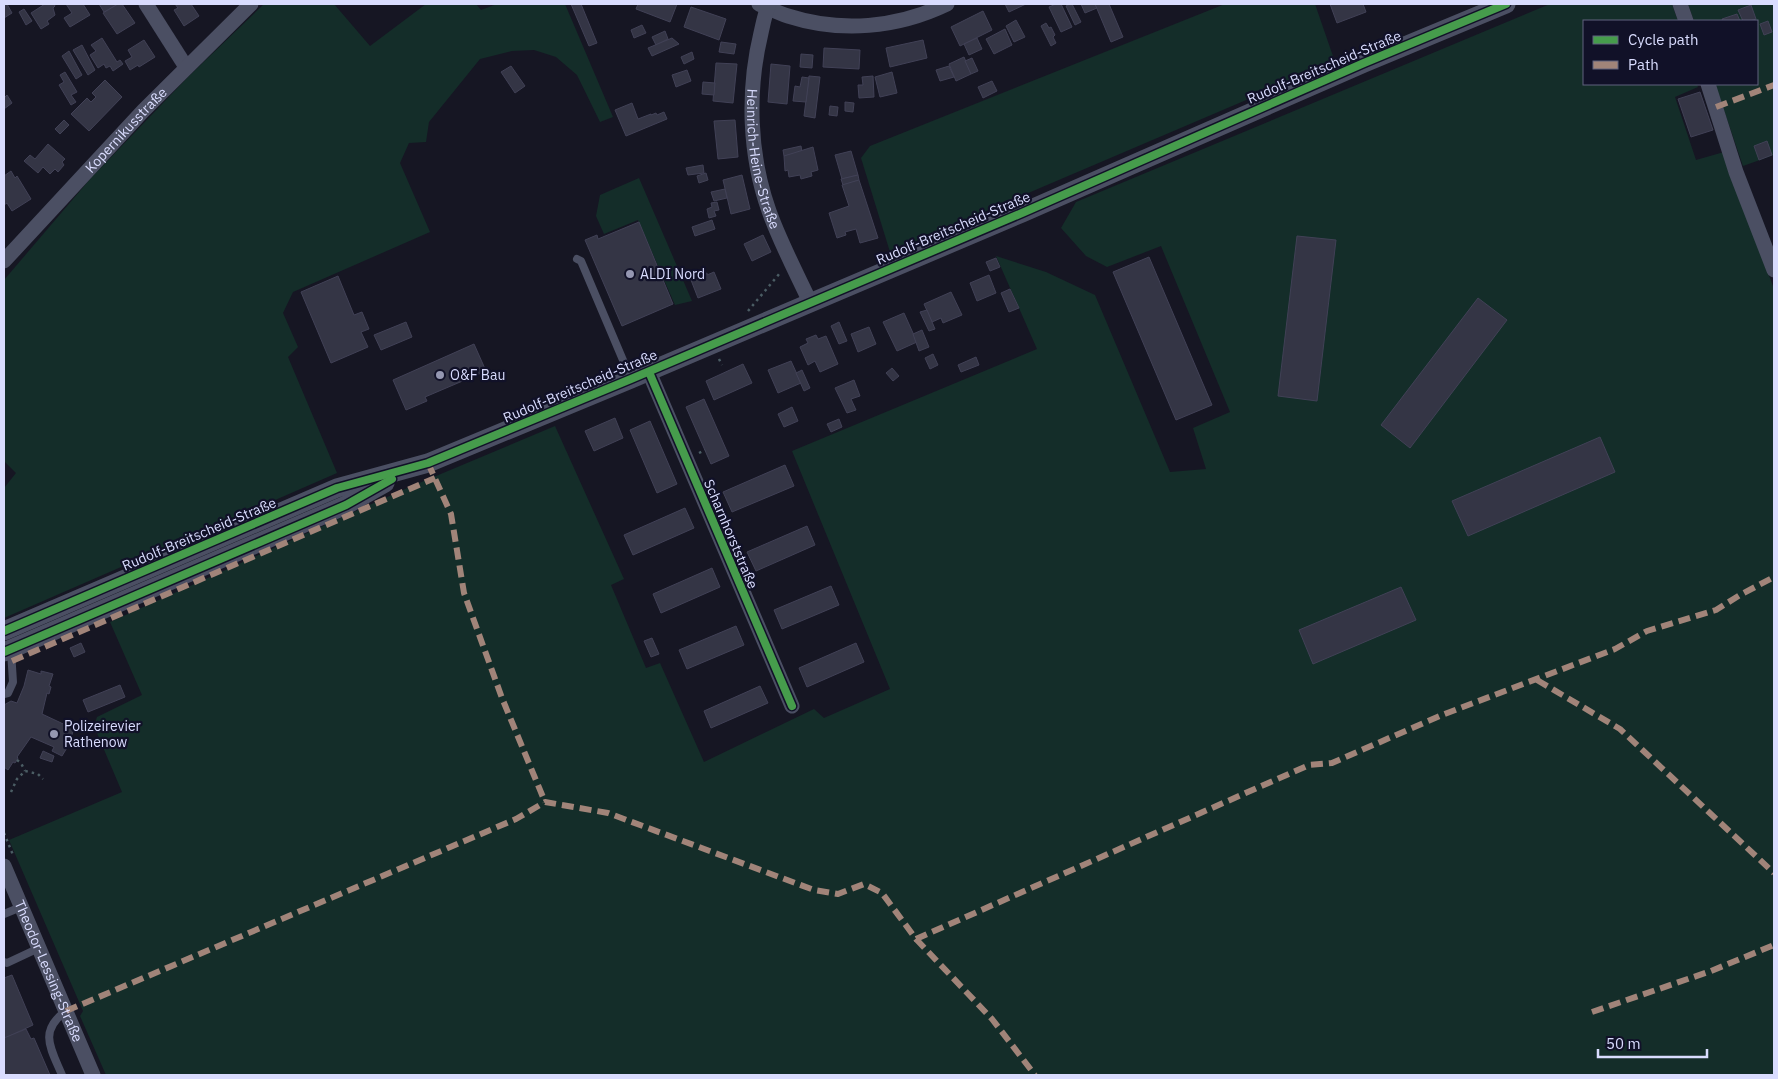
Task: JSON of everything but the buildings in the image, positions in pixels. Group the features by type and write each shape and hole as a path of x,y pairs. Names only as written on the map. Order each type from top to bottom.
{"street":[{"path":"146,4 186,66"},
{"name":"Kopernikusstraße","path":"5,255 186,66 251,4"},
{"path":"765,5 787,16 820,24 861,27 876,26 920,15 947,4"},
{"name":"Rudolf-Breitscheid-Straße","path":"4,631 337,488 428,463 648,372 1022,213 1364,63 1506,4"},
{"path":"1680,4 1686,20"},
{"name":"Heinrich-Heine-Straße","path":"765,5 752,85 756,160 769,211 810,302"},
{"path":"1708,85 1736,172 1773,263"},
{"name":"Scharnhorststraße","path":"648,372 792,706"},
{"name":"Rudolf-Breitscheid-Straße","path":"7,650 346,505 407,470"},
{"name":"Theodor-Lessing-Straße","path":"4,866 93,1075"}],"lane":[{"path":"577,259 581,262 631,379"},
{"path":"4,694 8,693 13,682 7,650"},
{"path":"4,914 21,907"},
{"path":"4,962 7,963 39,948"},
{"path":"62,1075 48,1043 54,1020 66,1012"}],"path":[{"path":"745,330 744,316 790,260"},
{"path":"17,760 25,771 38,774 43,779"},
{"path":"11,792 17,779 25,771"},
{"path":"4,833 7,840"}],"green space":[{"path":"264,4 334,4 370,46 426,4 476,4 481,10 497,4 565,4 613,117 600,122 577,75 556,57 534,50 512,51 480,59 429,122 426,142 409,143 400,163 430,232 293,292 283,313 298,347 288,357 337,473 4,618 4,488 16,473 4,461 4,280 91,178 188,77"},
{"path":"1225,4 1315,4 1335,62 890,252 861,158 870,146"},
{"path":"1550,4 1672,4 1678,20 1583,20 1583,85 1697,85 1698,87 1675,97 1696,160 1724,152 1774,289 1774,1075 106,1075 80,1016 83,1011 9,840 122,792 94,726 97,717 142,695 110,622 405,489 555,426 624,579 611,585 646,668 660,663 704,762 814,709 824,718 890,689 792,451 1037,349 996,256 1046,272 1095,295 1170,472 1206,469 1193,428 1230,412 1161,246 1107,267 1086,256 1061,228 1076,202"},
{"path":"1688,4 1774,4 1774,155 1743,166 1715,85 1758,85 1758,20 1694,20"},
{"path":"639,178 692,301 675,305 638,220 604,234 596,216 600,195"}],"marked path":[{"path":"1716,107 1774,85"},
{"path":"428,463 451,514 464,593 502,698 545,802"},
{"path":"12,661 435,478"},
{"path":"66,1011 516,819 545,802 608,813 814,890 838,894 864,884 882,893 916,939 1309,765 1332,763 1442,715 1615,649 1647,631 1716,610 1774,577"},
{"path":"1537,680 1620,729 1774,873"},
{"path":"916,939 992,1019 1035,1075"},
{"path":"1592,1012 1711,971 1774,945"}],"cycle path":[{"path":"4,631 337,488 428,463 631,379 1022,213 1364,63 1506,4"},
{"path":"649,372 792,706"},
{"path":"4,652 346,505 392,479"}],"place":[{"name":"ALDI Nord","path":"630,274"},
{"name":"O&F Bau","path":"440,375"},
{"name":"Polizeirevier Rathenow","path":"54,734"}]}
